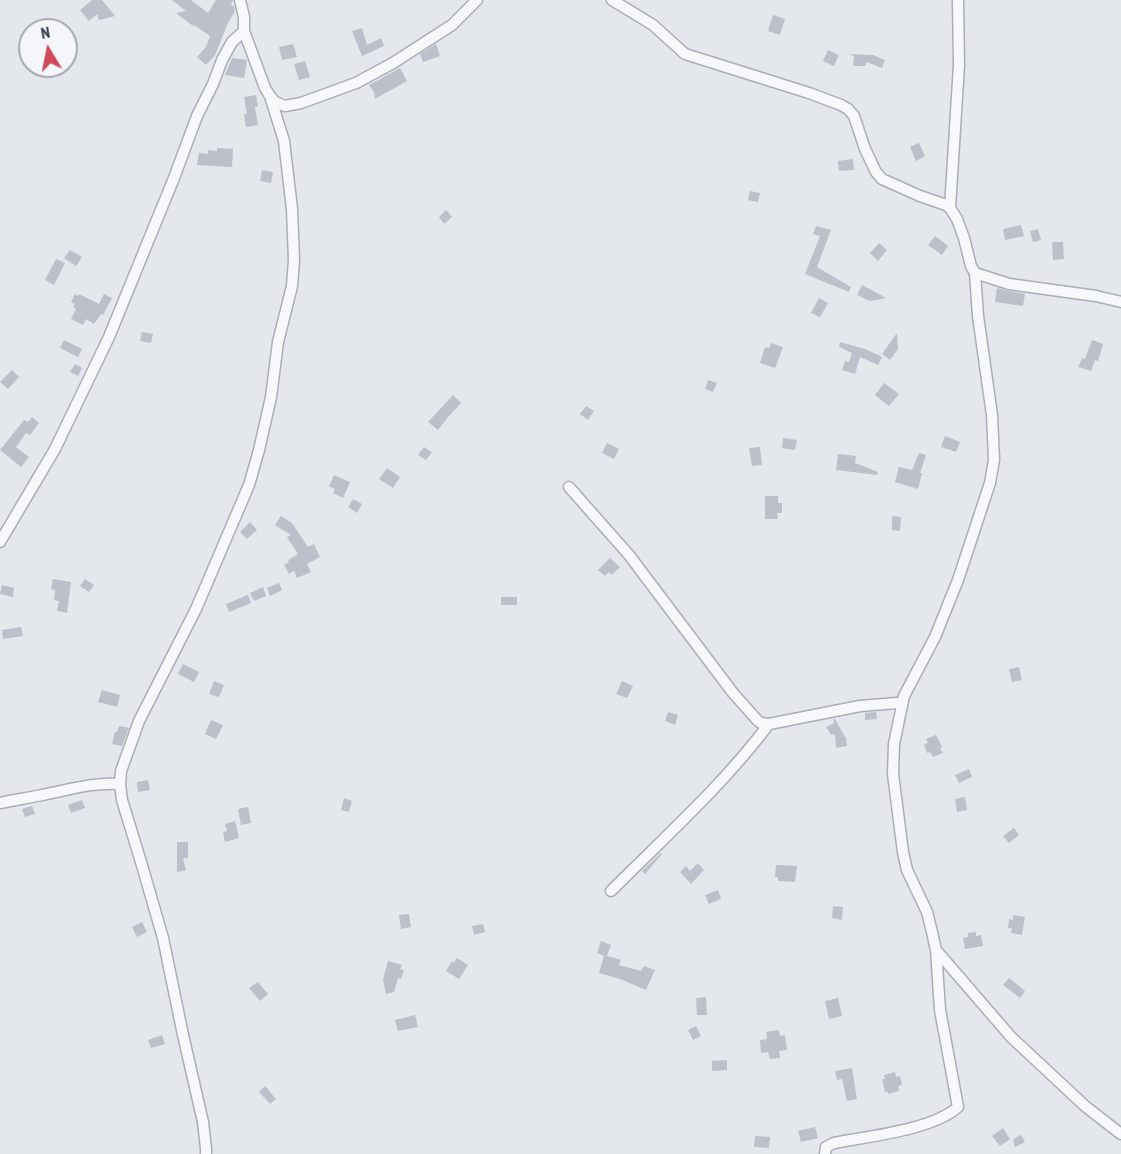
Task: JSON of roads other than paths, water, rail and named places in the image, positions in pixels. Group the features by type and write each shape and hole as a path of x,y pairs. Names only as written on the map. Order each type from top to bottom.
{"street":[{"path":"240,0 244,31 265,88 275,102 281,105 294,105 356,83 393,63 452,25 477,0"},
{"path":"612,0 653,25 685,54 773,81 848,109 854,116 865,149 882,179 950,208 975,273 978,316 992,415 994,452 992,474 958,580 935,637 904,696 894,744 893,774 907,870 927,912 936,950 940,1010 958,1107 950,1114 922,1126 834,1143 826,1147 825,1154"},
{"path":"950,208 959,65 958,0"},
{"path":"0,542 55,449 110,337 197,116 222,60 232,42 244,31"},
{"path":"206,1154 203,1122 163,938 122,800 120,784 121,771 139,720 196,609 249,485 271,397 278,342 292,286 294,260 292,209 284,141 270,96"},
{"path":"975,273 1009,284 1096,296 1121,302"},
{"path":"569,487 629,555 733,693 761,723 769,724 860,706 897,703 902,705"},
{"path":"611,891 741,759 769,724"},
{"path":"0,802 85,785 120,784"},
{"path":"936,950 1011,1037 1085,1106 1121,1134"}]}
